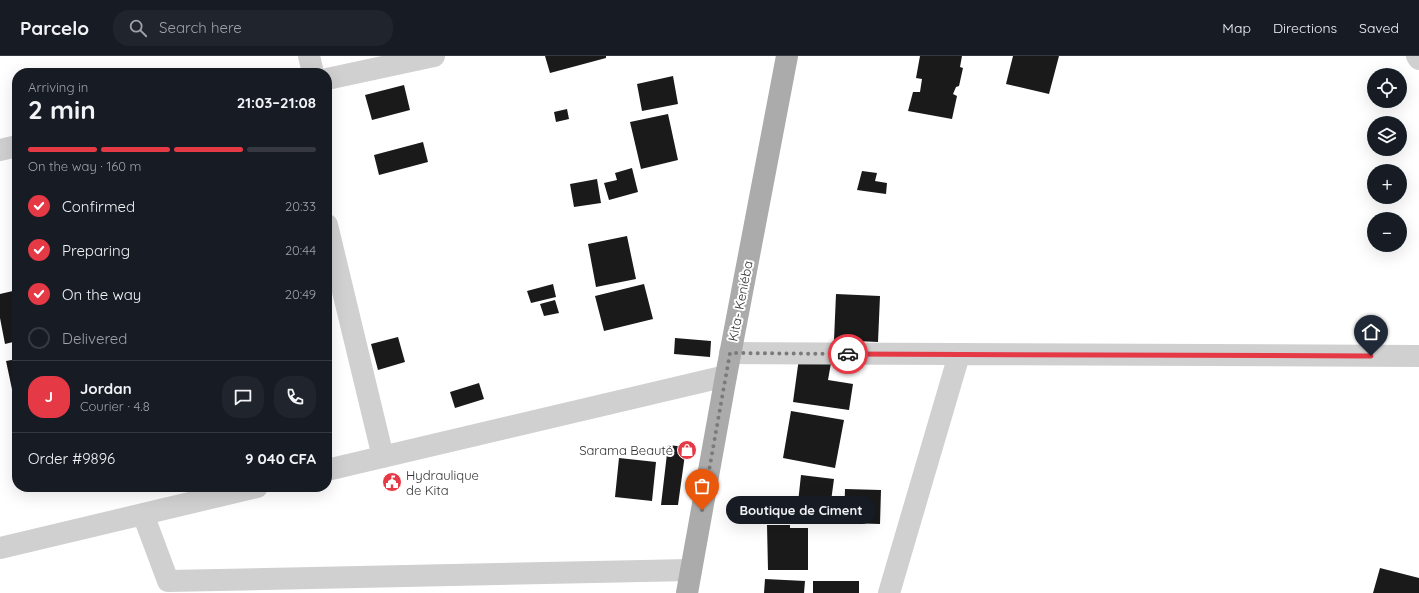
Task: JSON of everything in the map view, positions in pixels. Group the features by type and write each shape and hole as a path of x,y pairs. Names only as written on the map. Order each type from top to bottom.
{"main road":[{"name":"Kita- Keniéba","path":"687,593 730,353 787,56"}],"street":[{"path":"309,56 312,68"},
{"path":"332,78 434,56"},
{"path":"0,150 12,147"},
{"path":"332,246 382,457"},
{"path":"730,353 1419,356"},
{"path":"889,593 959,354"},
{"path":"332,469 726,376"},
{"path":"0,548 236,492"},
{"path":"143,514 168,581 691,570"}],"building":[{"path":"545,56 606,56 606,58 550,73"},
{"path":"920,56 962,56 960,67 963,68 959,86 956,87 953,94 957,96 952,119 908,111 913,92 920,92 922,79 916,78"},
{"path":"1013,56 1059,56 1049,94 1006,84"},
{"path":"673,76 678,104 642,111 637,84"},
{"path":"404,85 410,110 372,120 365,95"},
{"path":"567,109 569,119 556,122 554,112"},
{"path":"668,114 678,160 641,169 630,122"},
{"path":"423,142 428,162 379,175 374,155"},
{"path":"632,168 638,192 609,200 604,183 617,180 615,173"},
{"path":"862,171 877,173 875,181 887,183 886,194 857,190"},
{"path":"597,179 601,203 574,207 570,184"},
{"path":"627,236 636,279 596,287 588,244"},
{"path":"553,284 556,297 531,303 527,291"},
{"path":"644,284 653,319 604,331 595,296"},
{"path":"12,291 12,342 5,344 0,318 0,294"},
{"path":"836,294 880,296 878,342 834,340"},
{"path":"555,300 559,313 544,316 540,304"},
{"path":"398,337 405,362 378,370 371,344"},
{"path":"675,338 711,341 710,357 674,354"},
{"path":"799,358 831,363 828,380 853,384 849,410 793,402"},
{"path":"12,360 12,389 6,361"},
{"path":"479,383 484,399 455,408 450,392"},
{"path":"791,411 844,420 835,468 783,458"},
{"path":"668,445 686,447 678,505 661,505"},
{"path":"619,458 656,462 652,501 615,497"},
{"path":"801,475 834,479 829,516 797,512"},
{"path":"845,489 881,490 880,524 844,523"},
{"path":"767,525 790,525 790,528 808,528 808,570 768,570"},
{"path":"1380,568 1419,578 1419,593 1373,593"},
{"path":"765,579 805,581 804,593 764,593"},
{"path":"813,581 859,581 859,593 813,593"}],"way so far":[{"path":"702,510 730,353 848,354"}],"place":[{"name":"Sarama Beauté","path":"687,450"},
{"name":"Hydraulique de Kita","path":"392,482"},
{"name":"Boutique de Ciment","path":"702,510"}],"route":[{"path":"848,354 1371,356"}]}
